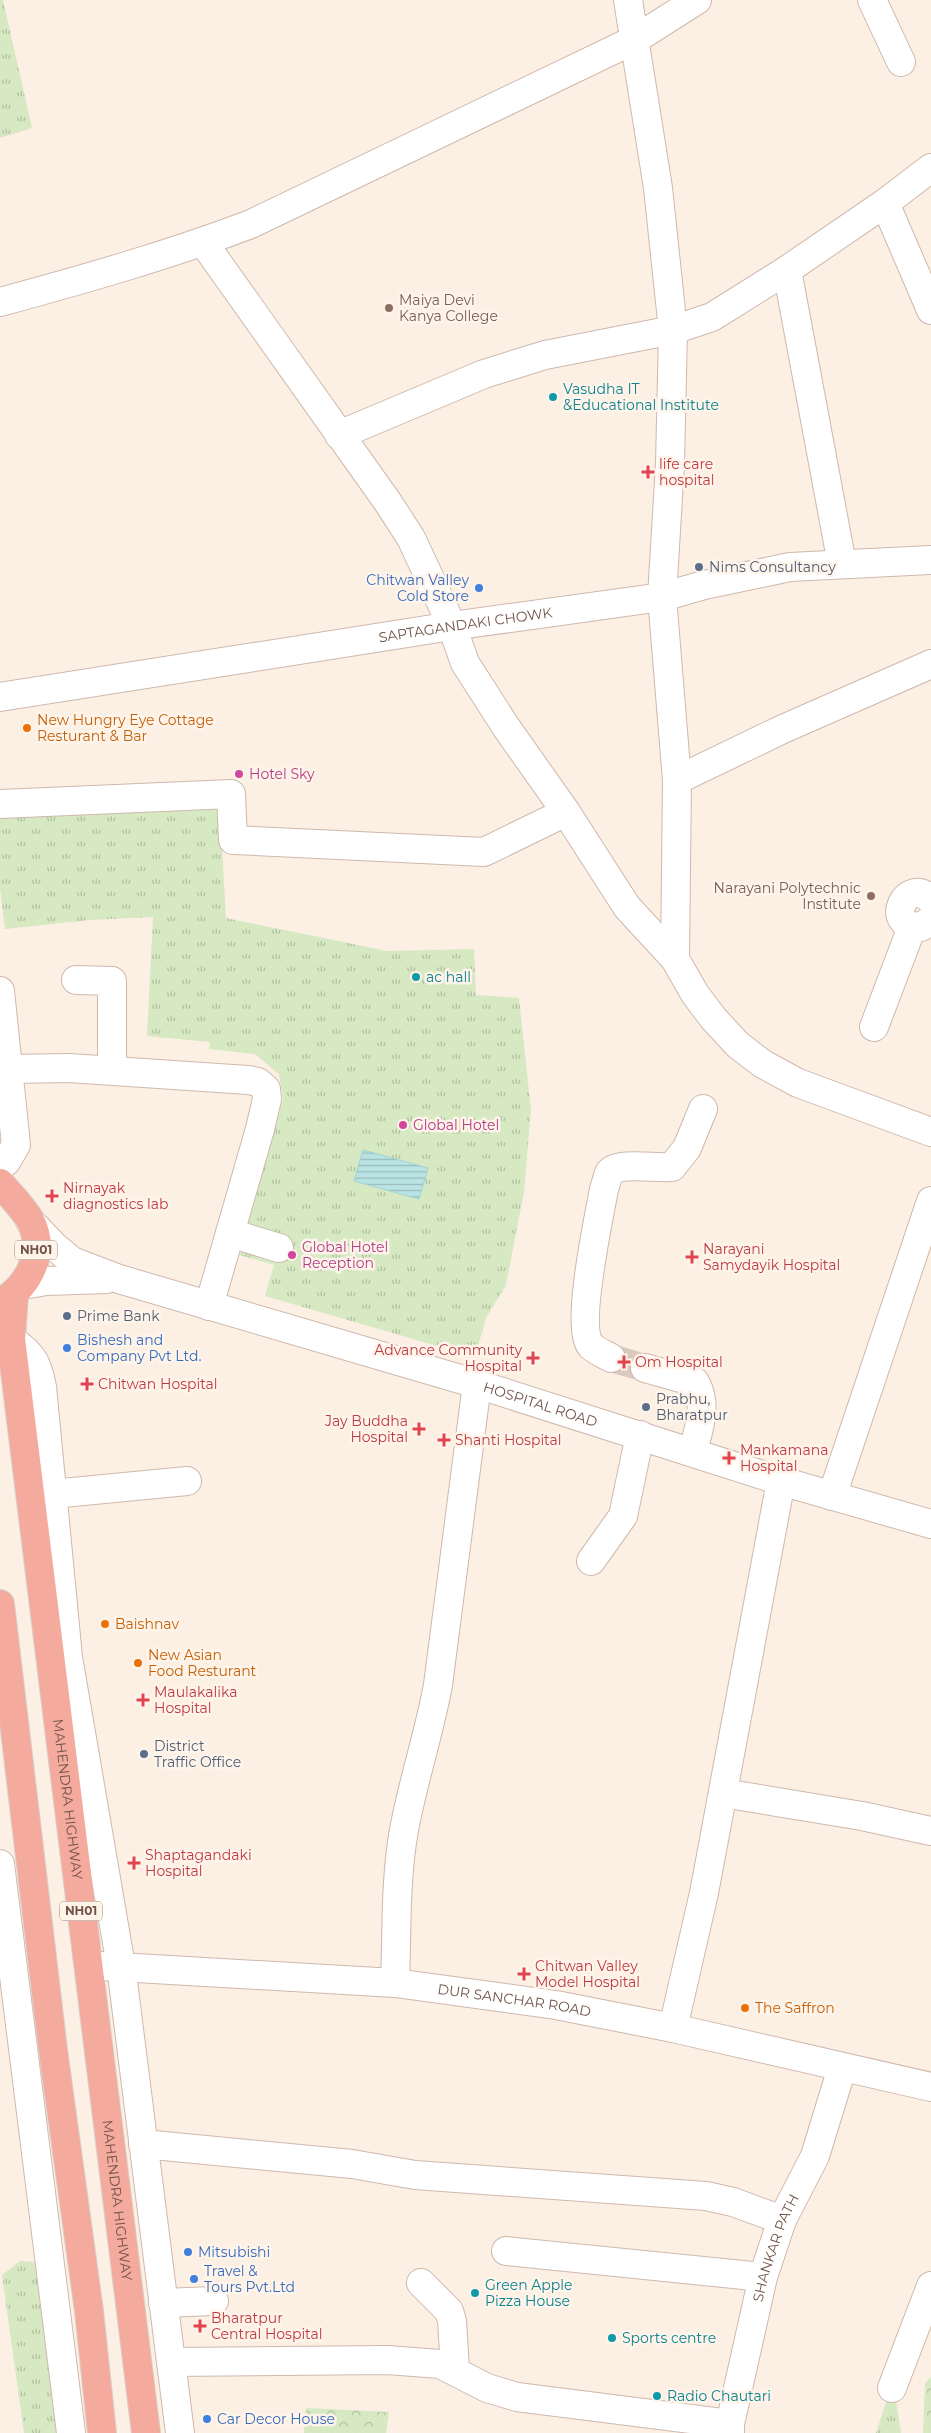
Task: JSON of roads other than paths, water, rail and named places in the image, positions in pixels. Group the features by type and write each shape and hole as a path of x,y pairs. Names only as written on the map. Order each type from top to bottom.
{"highway":[{"name":"MAHENDRA HIGHWAY","path":"0,1183 36,1240 36,1260 12,1294 11,1339 146,2433"},
{"path":"0,1604 53,2050 89,2311 102,2433"}],"street":[{"path":"628,0 658,188 673,330 670,464 662,597 676,780 675,959"},
{"path":"0,302 94,277 203,242 251,224 634,40 697,0"},
{"path":"872,0 902,62"},
{"path":"340,436 493,371 545,354 673,330 712,317 787,270 885,203 931,168"},
{"path":"885,203 931,310"},
{"path":"203,242 387,501 411,538 452,626 466,663 506,727 566,812 627,907 675,959 695,994 714,1018 738,1045 763,1064 798,1083 931,1132"},
{"path":"787,270 842,564"},
{"name":"SAPTAGANDAKI CHOWK","path":"0,697 452,626 662,597 704,585 790,568 931,560"},
{"path":"676,780 783,729 931,664"},
{"path":"0,804 231,794 233,840 484,852 566,812"},
{"path":"874,1027 926,907"},
{"path":"76,980 112,981 112,1070"},
{"path":"0,991 16,1145 6,1162 0,1165"},
{"path":"7,1070 28,1068 112,1070 248,1080 258,1082 266,1088 267,1099 260,1129 209,1306"},
{"path":"611,1358 591,1346 586,1334 584,1313 604,1189 610,1172 617,1168 631,1166 672,1167 687,1148 704,1109"},
{"path":"832,1496 931,1201"},
{"name":"HOSPITAL ROAD","path":"16,1206 54,1246 72,1261 119,1279 477,1384 781,1481 931,1524"},
{"path":"230,1233 279,1248"},
{"name":"HOSPITAL ROAD","path":"12,1294 46,1281 119,1279"},
{"path":"11,1339 32,1355 38,1369 68,1657 121,1966 143,2144 168,2274 163,2303 180,2433"},
{"path":"645,1368 695,1382 698,1386 703,1407 694,1452"},
{"path":"395,1983 400,1859 404,1830 432,1720 438,1685 477,1384"},
{"path":"591,1561 623,1516 640,1435"},
{"path":"52,1494 187,1481"},
{"path":"673,2028 704,1893 781,1481"},
{"path":"723,1793 862,1816 931,1831"},
{"path":"0,1864 72,2433"},
{"name":"DUR SANCHAR ROAD","path":"88,1966 121,1966 395,1983 556,2004 673,2028 931,2087"},
{"name":"SHANKAR PATH","path":"730,2428 763,2277 782,2220 815,2156 842,2068"},
{"path":"143,2144 352,2164 415,2175 706,2196 733,2202 782,2220"},
{"path":"506,2251 763,2277"},
{"path":"421,2283 448,2311 452,2321 455,2370"},
{"path":"892,2388 931,2286"},
{"path":"163,2303 214,2301"},
{"path":"171,2362 387,2360 440,2364 487,2388 517,2397 730,2428"}],"water":[{"path":"363,1150 428,1168 419,1199 354,1181"}],"tunnel":[{"path":"611,1358 645,1368"}],"place":[{"name":"Maiya Devi Kanya College","path":"389,308"},
{"name":"Vasudha IT &Educational Institute","path":"553,397"},
{"name":"life care hospital","path":"648,472"},
{"name":"Nims Consultancy","path":"699,567"},
{"name":"Chitwan Valley Cold Store","path":"479,588"},
{"name":"New Hungry Eye Cottage Resturant & Bar","path":"27,728"},
{"name":"Hotel Sky","path":"239,774"},
{"name":"Narayani Polytechnic Institute","path":"871,896"},
{"name":"ac hall","path":"416,977"},
{"name":"Global Hotel","path":"403,1125"},
{"name":"Nirnayak diagnostics lab","path":"52,1196"},
{"name":"Global Hotel Reception","path":"292,1255"},
{"name":"Narayani Samydayik Hospital","path":"692,1257"},
{"name":"Prime Bank","path":"67,1316"},
{"name":"Bishesh and Company Pvt Ltd.","path":"67,1348"},
{"name":"Advance Community Hospital","path":"533,1358"},
{"name":"Om Hospital","path":"624,1362"},
{"name":"Chitwan Hospital","path":"87,1384"},
{"name":"Prabhu, Bharatpur","path":"646,1407"},
{"name":"Jay Buddha Hospital","path":"419,1429"},
{"name":"Shanti Hospital","path":"444,1440"},
{"name":"Mankamana Hospital","path":"729,1458"},
{"name":"Baishnav","path":"105,1624"},
{"name":"New Asian Food Resturant","path":"138,1663"},
{"name":"Maulakalika Hospital","path":"143,1700"},
{"name":"District Traffic Office","path":"144,1754"},
{"name":"Shaptagandaki Hospital","path":"134,1863"},
{"name":"Chitwan Valley Model Hospital","path":"524,1974"},
{"name":"The Saffron","path":"745,2008"},
{"name":"Mitsubishi","path":"188,2252"},
{"name":"Travel & Tours Pvt.Ltd","path":"194,2279"},
{"name":"Green Apple Pizza House","path":"475,2293"},
{"name":"Bharatpur Central Hospital","path":"200,2326"},
{"name":"Sports centre","path":"612,2338"},
{"name":"Radio Chautari","path":"657,2396"},
{"name":"Car Decor House","path":"207,2419"}]}
